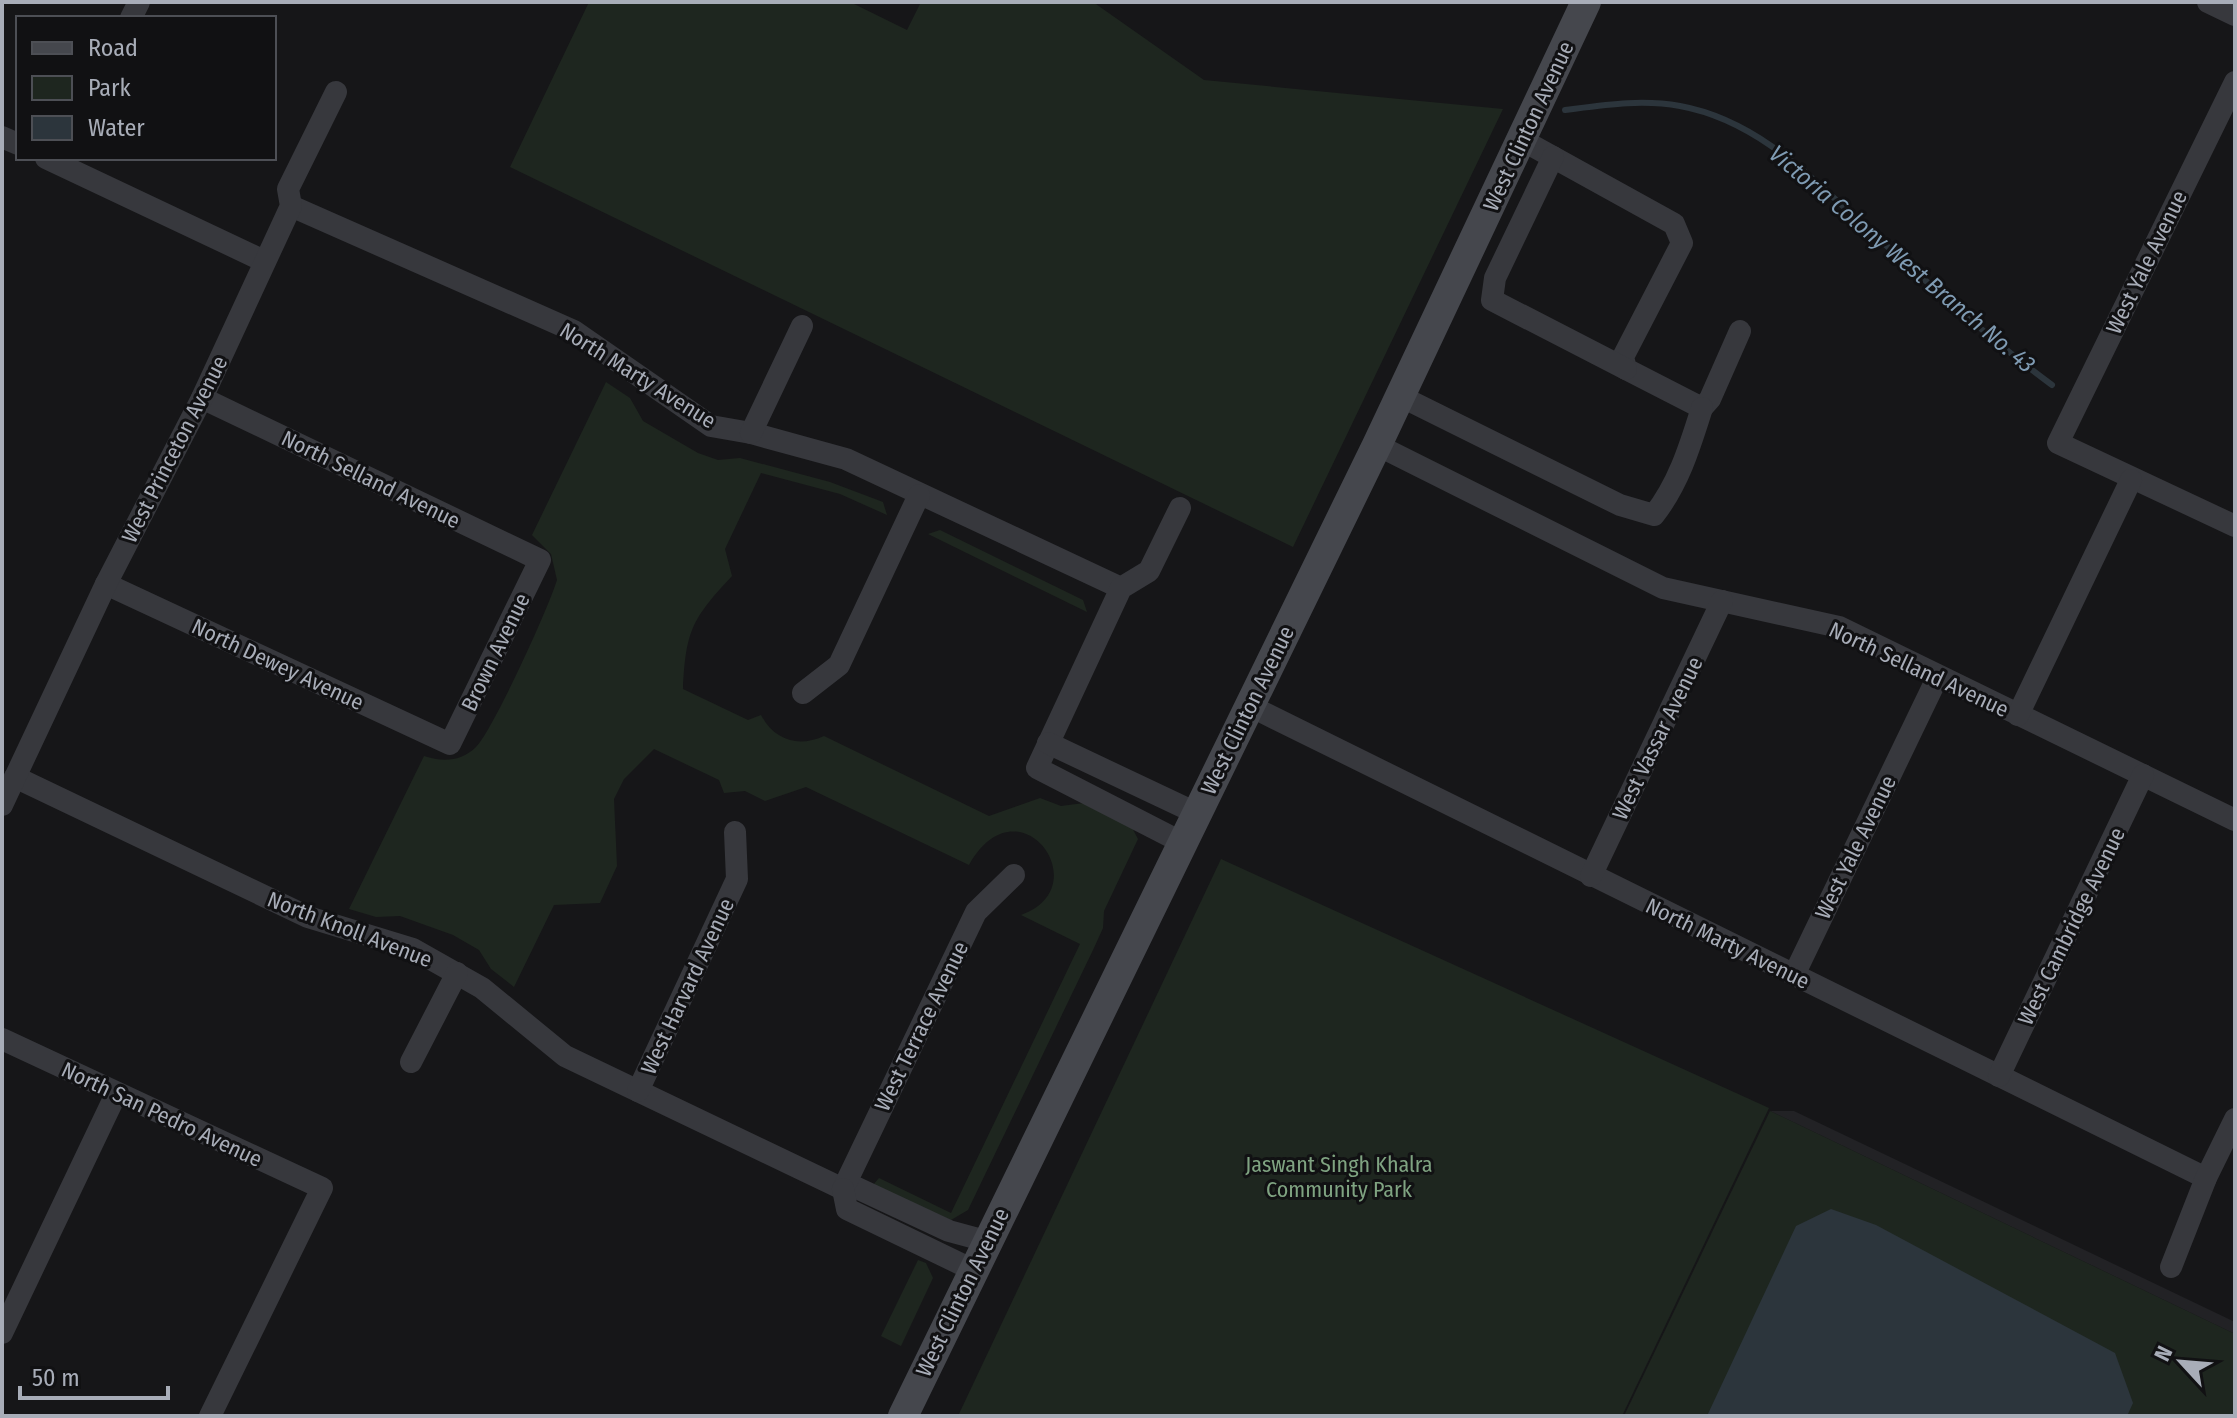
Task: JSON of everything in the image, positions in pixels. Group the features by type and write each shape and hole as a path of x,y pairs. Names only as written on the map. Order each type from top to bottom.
{"main road":[{"name":"West Clinton Avenue","path":"903,1416 1377,445 1586,2"}],"street":[{"path":"2208,2 2235,15"},
{"name":"West Yale Avenue","path":"2131,480 2058,443 2235,82"},
{"name":"West Princeton Avenue","path":"2,805 106,584 202,398 291,206 288,189 336,92"},
{"path":"1522,140 1674,224 1682,243 1623,357 1626,369"},
{"path":"1553,157 1495,278 1492,300 1702,408"},
{"path":"57,160 264,261"},
{"name":"North Marty Avenue","path":"291,206 574,331 711,426 751,433 846,459 1121,588"},
{"path":"751,433 802,326"},
{"path":"1400,396 1620,505 1654,515 1669,496 1702,408 1710,399 1740,331"},
{"name":"North Selland Avenue","path":"202,398 540,560"},
{"name":"North Selland Avenue","path":"1377,445 1663,588 1839,627 2235,820"},
{"path":"2018,715 2131,480 2235,526"},
{"path":"803,693 839,665 919,495"},
{"path":"1180,508 1149,571 1121,588 1037,768 1181,842"},
{"name":"Brown Avenue","path":"450,744 540,560"},
{"name":"North Dewey Avenue","path":"106,584 450,744"},
{"name":"West Vassar Avenue","path":"1591,876 1722,601"},
{"name":"West Yale Avenue","path":"1794,975 1938,676"},
{"name":"North Marty Avenue","path":"1250,706 2206,1178"},
{"path":"1048,743 1196,813"},
{"name":"West Cambridge Avenue","path":"1999,1076 2143,775"},
{"name":"North Knoll Avenue","path":"15,777 308,917 413,949 482,988 565,1056 843,1189 857,1188 949,1231 986,1241"},
{"name":"West Harvard Avenue","path":"638,1091 737,879 735,832"},
{"name":"West Terrace Avenue","path":"843,1189 976,912 1014,875"},
{"path":"411,1062 457,973"},
{"name":"North San Pedro Avenue","path":"2,1039 322,1188 210,1416"},
{"path":"2,1333 116,1094"},
{"path":"2171,1267 2206,1178 2235,1119"},
{"name":"North Knoll Avenue","path":"843,1189 847,1209 973,1270"}],"shaded area":[{"path":"1770,1111 1794,1111 2235,1322 2235,1334"}],"green space":[{"path":"589,2 850,2 907,30 921,2 1093,2 1204,80 1503,109 1293,547 510,167"},
{"path":"606,382 630,398 643,421 698,453 718,460 740,458 830,482 883,502 887,515 840,494 761,473 725,549 732,576 700,615 689,639 683,689 748,720 761,715 773,731 788,739 805,741 824,736 989,816 1040,798 1061,806 1084,803 1129,822 1138,839 1104,911 1103,928 1093,950 968,1210 951,1220 873,1185 879,1178 951,1213 1080,944 1021,915 1043,901 1053,883 1052,864 1043,846 1028,835 1009,832 989,841 969,865 806,787 765,801 745,791 724,793 719,780 654,749 624,779 614,799 617,866 600,903 554,905 514,987 491,969 479,950 453,935 400,916 376,917 349,909 424,756 451,759 470,752 484,736 507,694 557,580 551,554 532,535"},
{"path":"940,530 1083,600 1087,612 928,534"},
{"name":"Jaswant Singh Khalra Community Park","path":"1221,859 1769,1108 1622,1416 958,1416"},
{"path":"1770,1111 2235,1334 2235,1416 1624,1416"},
{"path":"918,1260 926,1263 933,1278 901,1346 881,1336"}],"water":[{"path":"1831,1209 1876,1225 2115,1353 2133,1403 2127,1416 1707,1416 1796,1226"}],"waterway":[{"name":"Victoria Colony West Branch No. 43","path":"1565,110 1622,104 1665,104 1710,114 1738,126 1789,159 1964,314 2052,385"}]}
